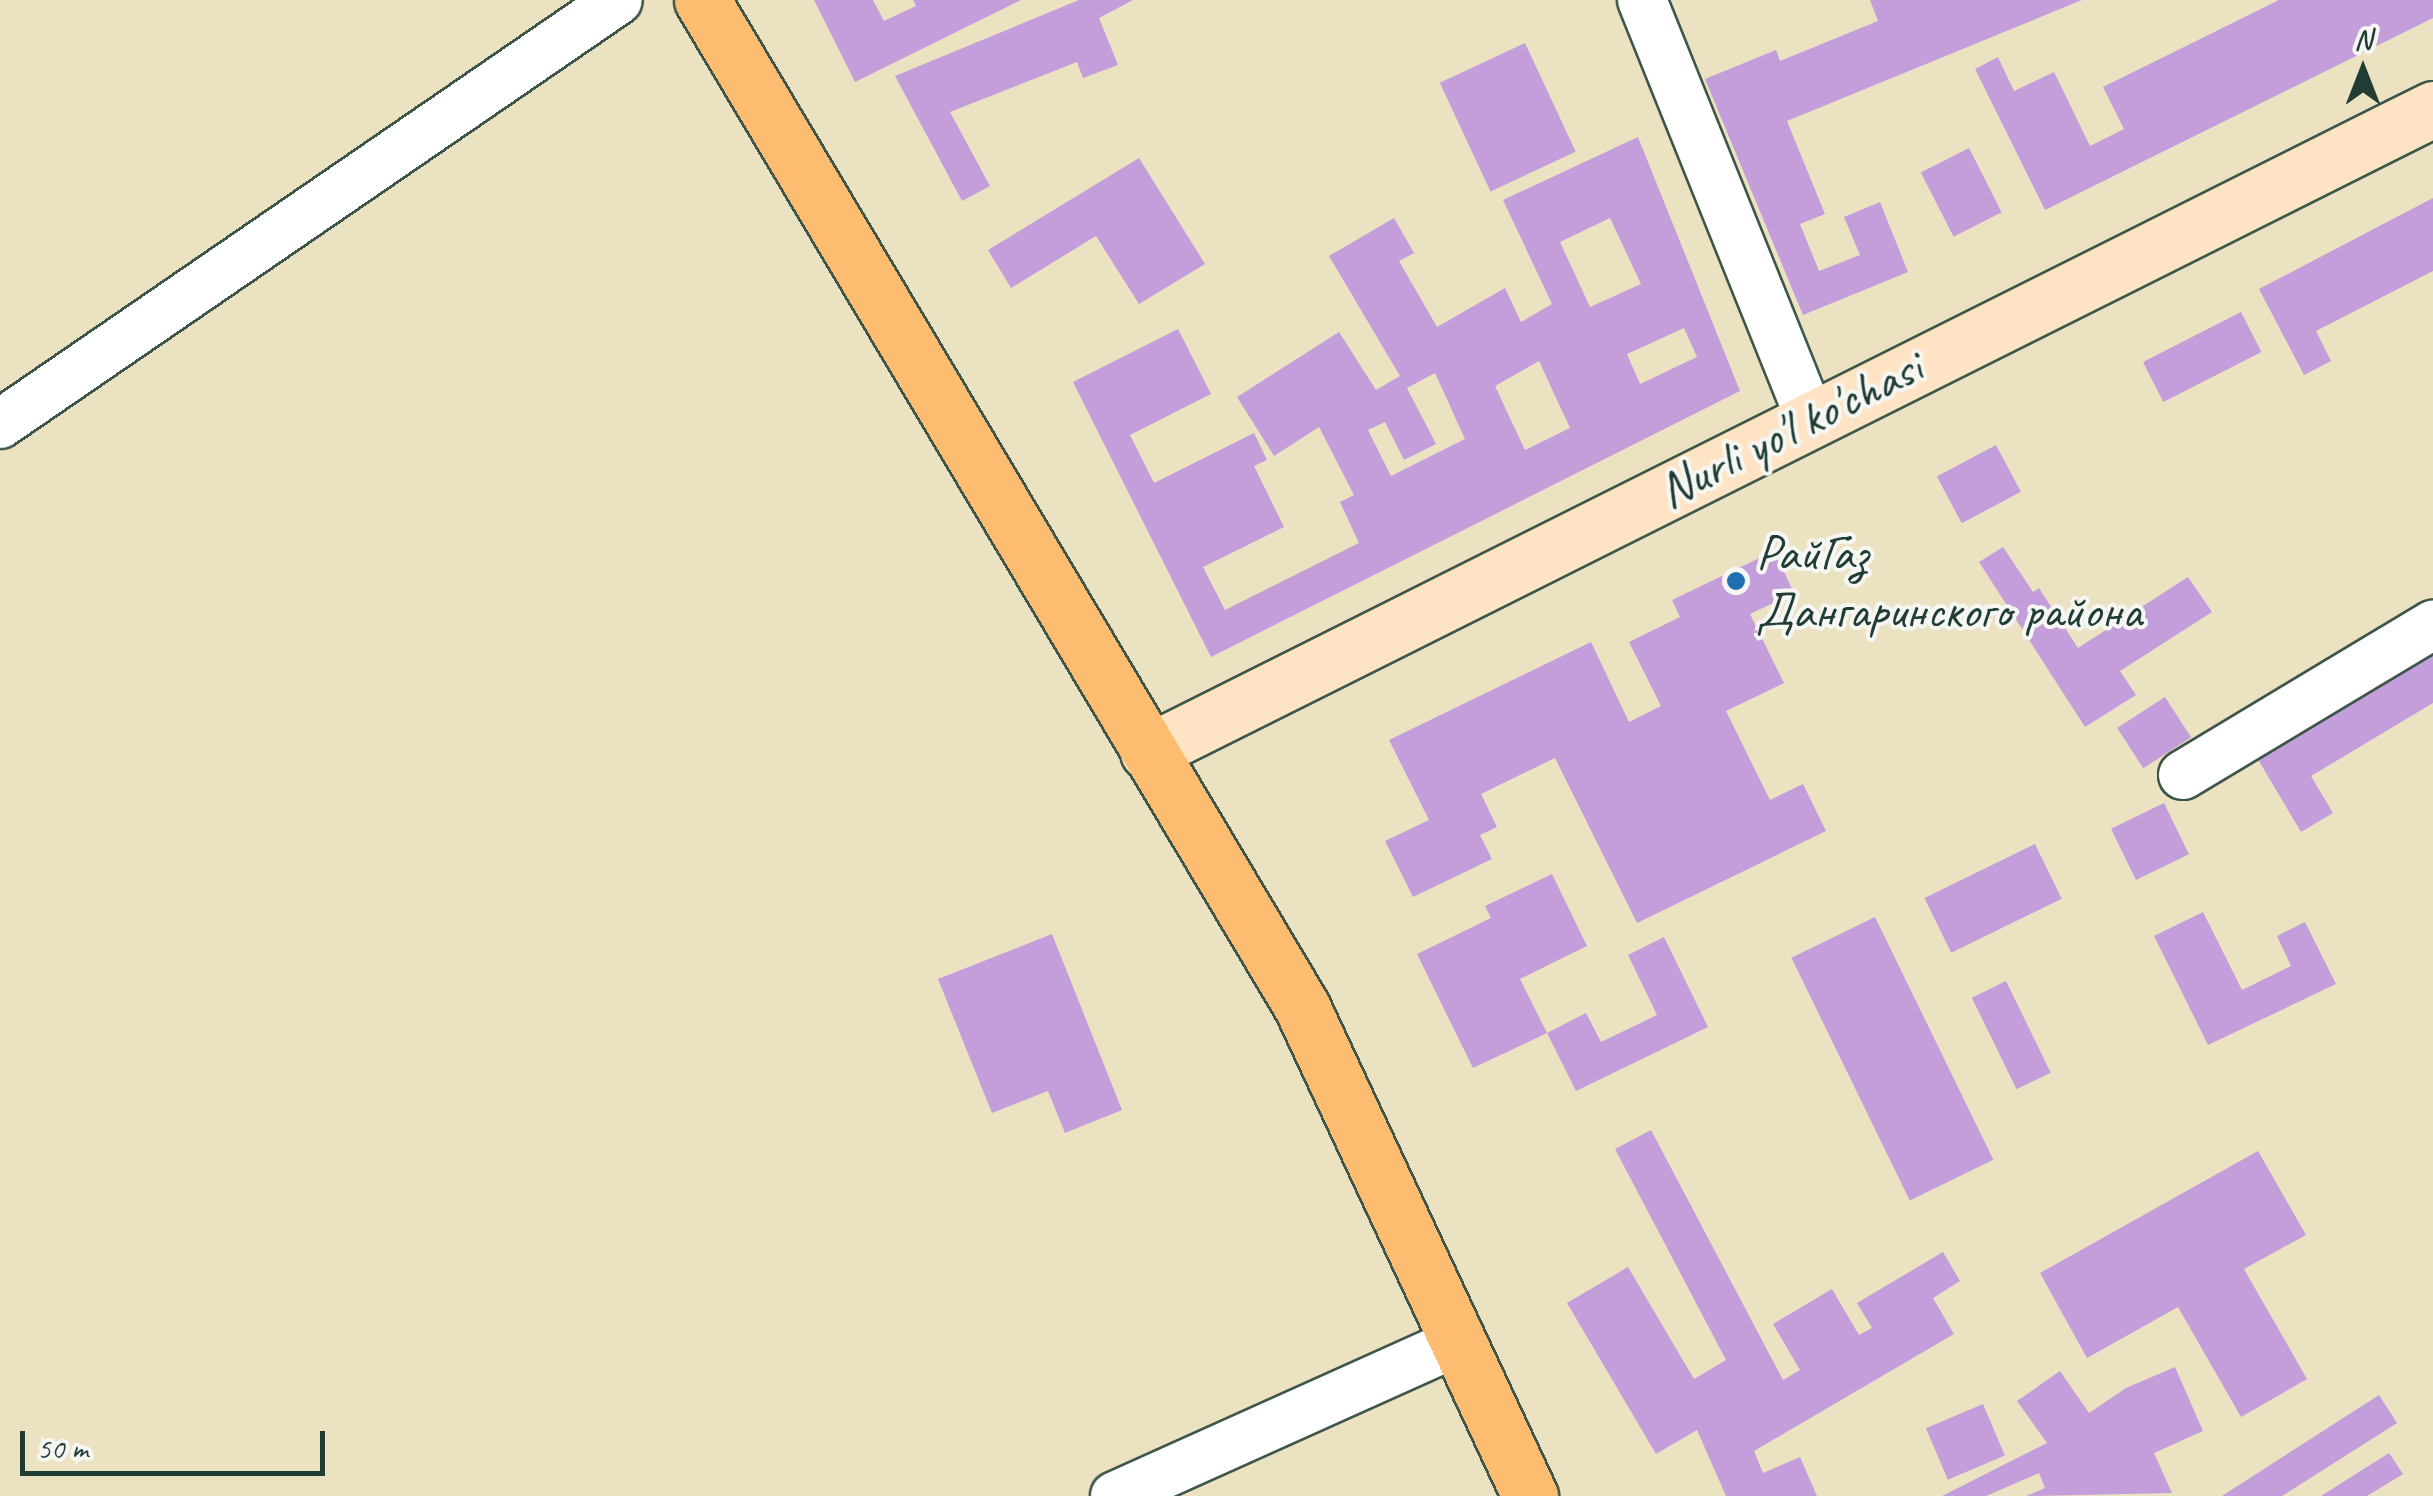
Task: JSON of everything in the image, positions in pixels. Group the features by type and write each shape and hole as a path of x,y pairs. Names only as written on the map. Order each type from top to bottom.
{"highway":[{"path":"702,0 1302,1007 1530,1496"}],"main road":[{"name":"Nurli yo'l ko'chasi","path":"1148,752 2433,108"}],"street":[{"path":"0,424 618,0"},
{"path":"1642,0 1810,418"},
{"path":"2182,774 2433,625"},
{"path":"1115,1496 1460,1341"}],"building":[{"path":"814,0 873,0 884,21 916,6 913,0 1021,0 855,82"},
{"path":"1079,0 1133,0 1099,18 1118,65 1083,78 1077,62 950,112 990,186 962,201 895,76"},
{"path":"1870,0 2082,0 1787,121 1825,214 1800,224 1819,271 1860,255 1844,217 1880,202 1908,272 1803,315 1705,79 1776,50 1780,61 1878,21"},
{"path":"2279,0 2433,0 2433,18 2045,210 1975,69 1998,57 2014,91 2054,72 2090,146 2124,129 2103,87"},
{"path":"1525,43 1576,152 1491,191 1440,83"},
{"path":"1638,137 1740,391 1211,657 1073,382 1178,329 1211,394 1130,435 1154,483 1254,433 1267,460 1254,466 1284,527 1203,567 1225,610 1359,543 1340,502 1354,495 1319,427 1274,456 1237,397 1339,332 1376,390 1400,376 1329,256 1394,218 1414,253 1399,261 1437,327 1505,288 1521,322 1552,304 1503,200","holes":["1610,218 1641,284 1590,307 1560,242","1684,328 1697,357 1640,384 1627,354","1539,361 1570,428 1525,450 1495,386","1435,373 1465,439 1391,476 1368,430 1385,422 1404,460 1436,444 1407,388"]},
{"path":"1969,148 2002,212 1954,237 1921,173"},
{"path":"1139,158 1205,264 1139,304 1096,236 1011,288 988,250"},
{"path":"2433,198 2433,271 2316,331 2331,361 2304,375 2259,289"},
{"path":"2241,312 2261,352 2163,402 2143,362"},
{"path":"1996,445 2021,492 1962,523 1937,476"},
{"path":"2003,547 2033,592 2039,588 2078,648 2188,577 2212,612 2120,671 2136,695 2085,727 1979,562"},
{"path":"1774,551 1794,593 1750,614 1784,683 1726,711 1770,800 1803,784 1826,831 1637,923 1555,758 1481,794 1497,827 1480,835 1492,859 1413,897 1385,841 1429,820 1389,740 1591,642 1629,722 1661,706 1629,642 1680,617 1672,600"},
{"path":"2433,650 2433,703 2311,776 2333,813 2301,832 2256,756"},
{"path":"2165,697 2191,737 2143,768 2117,728"},
{"path":"2164,803 2189,854 2136,880 2111,829"},
{"path":"2035,844 2062,899 1951,953 1924,898"},
{"path":"1552,874 1587,946 1520,979 1547,1033 1473,1068 1417,954 1491,918 1485,906"},
{"path":"2203,912 2242,990 2291,966 2277,936 2305,922 2336,984 2208,1045 2154,936"},
{"path":"1875,917 1993,1160 1910,1200 1791,958"},
{"path":"1052,934 1122,1110 1065,1133 1048,1091 992,1113 938,979"},
{"path":"1664,937 1708,1027 1576,1091 1547,1033 1586,1013 1601,1042 1657,1015 1628,955"},
{"path":"2006,981 2051,1073 2017,1089 1972,998"},
{"path":"1651,1130 1783,1380 1800,1370 1773,1324 1832,1289 1859,1335 1872,1328 1857,1303 1943,1252 1960,1281 1933,1298 1954,1334 1754,1451 1763,1473 1800,1457 1817,1496 1726,1496 1697,1430 1656,1454 1567,1303 1628,1267 1694,1379 1726,1360 1615,1149"},
{"path":"2258,1151 2306,1235 2244,1269 2307,1379 2241,1417 2178,1307 2087,1358 2040,1273"},
{"path":"2175,1367 2203,1431 2154,1453 2172,1493 2026,1496 2045,1488 2039,1473 1986,1496 1942,1496 2047,1443 2017,1401 2060,1371 2089,1413 2126,1388"},
{"path":"2379,1395 2397,1423 2282,1496 2222,1496"},
{"path":"1983,1404 2005,1456 1948,1480 1926,1428"},
{"path":"2389,1453 2403,1474 2367,1496 2321,1496"}],"place":[{"name":"РайГаз Дангаринского района","path":"1736,581"}]}
